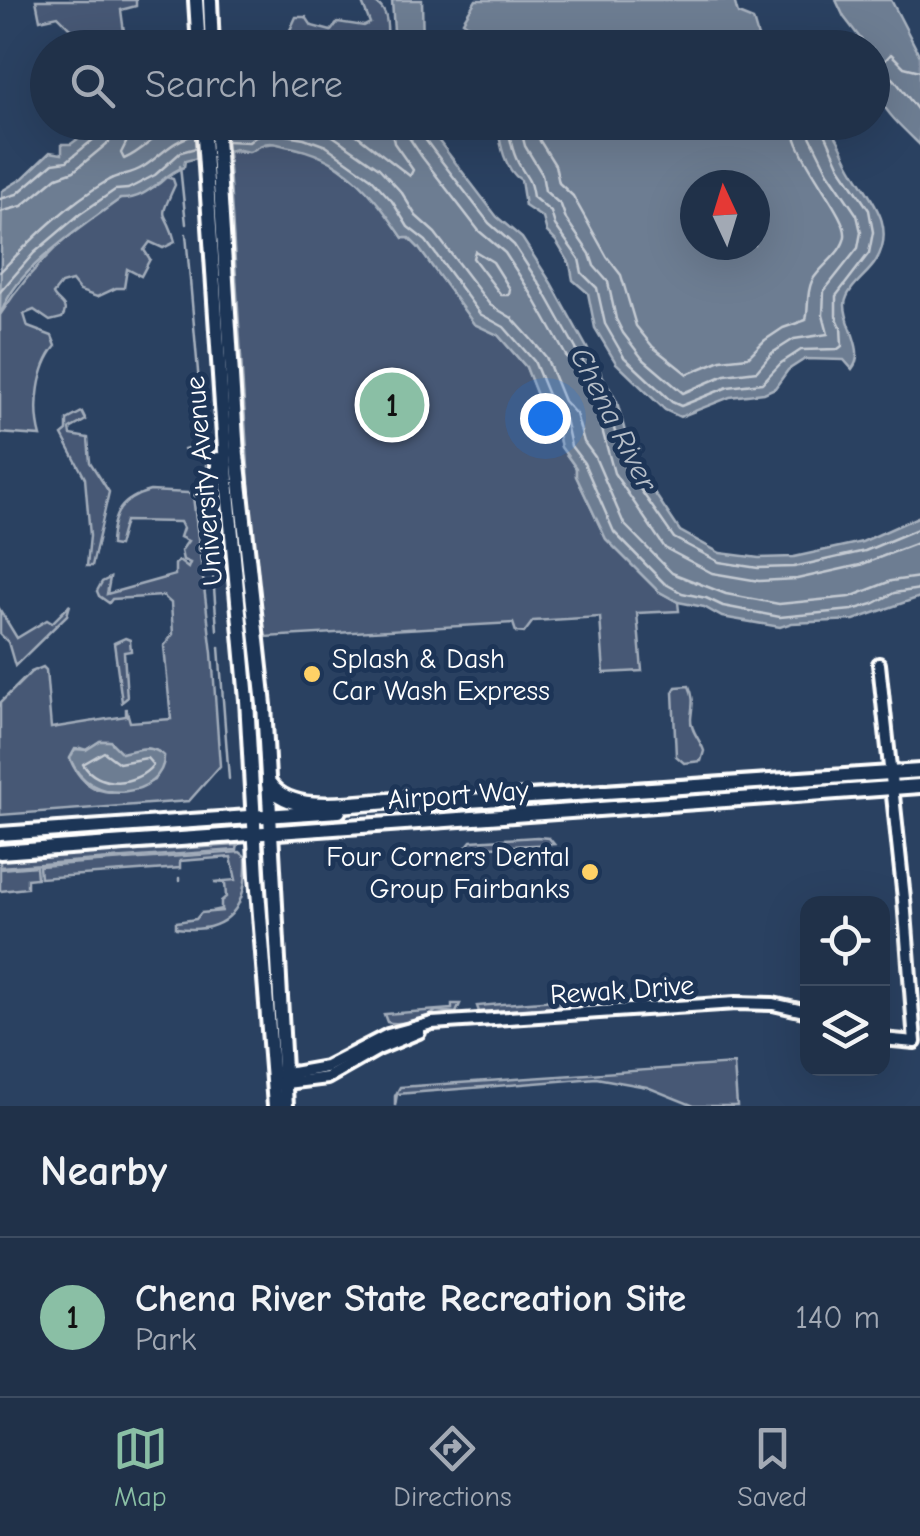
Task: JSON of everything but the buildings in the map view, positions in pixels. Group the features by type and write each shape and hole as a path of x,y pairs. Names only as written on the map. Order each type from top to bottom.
{"highway":[{"path":"269,784 276,793 303,805 426,798 446,802"}],"main road":[{"path":"196,0 198,30"},
{"path":"210,0 211,30"},
{"name":"University Avenue","path":"207,140 264,704 278,1080"},
{"name":"University Avenue","path":"215,140 212,175 222,403 248,700 254,835 278,1080"},
{"path":"209,482 219,472 216,429 222,403"},
{"name":"Airport Way","path":"0,852 254,835 891,780 920,771"},
{"name":"Airport Way","path":"0,834 446,802 891,780 920,786"},
{"path":"275,1106 278,1080"},
{"path":"278,1080 286,1106"}],"street":[{"path":"880,664 915,1042 890,1040"},
{"name":"Rewak Drive","path":"278,1080 327,1078 393,1042 439,1025 736,1003 773,1004 800,1010"}],"shaded area":[{"path":"36,0 136,0 136,6 121,10 124,30 72,30 58,16 40,20"},
{"path":"361,0 382,9 387,30 332,30 338,22 364,26 370,23"},
{"path":"296,17 306,17 312,26 327,30 290,30"},
{"path":"275,143 321,154 363,185 384,207 403,238 409,238 418,247 474,323 498,335 526,367 544,412 556,423 561,447 576,468 576,476 606,539 658,591 678,602 679,611 637,613 642,671 604,673 600,617 533,621 524,633 516,632 513,623 265,637 251,514 228,151 249,152"},
{"path":"166,177 173,179 175,185 164,215 175,242 163,248 150,242 144,250 150,259 141,276 127,269 124,288 97,297 80,291 72,281 61,284 53,294 64,307 62,318 50,321 34,310 24,314 28,327 52,336 56,346 45,365 39,388 37,413 41,436 0,433 0,315 24,281 67,237 117,201 155,186"},
{"path":"82,412 86,420 70,429 71,435 88,438 90,462 109,492 92,566 87,566 90,536 85,478 62,435 67,431 67,420"},
{"path":"150,491 193,496 212,653 220,766 189,801 0,815 0,703 31,672 43,667 46,670 51,728 126,716 126,708 130,722 171,719 164,646 173,634 171,603 163,596 112,599 109,603 97,591 110,578 107,594 175,575 175,564 179,561 188,568 190,563 183,560 181,551 188,541 180,537 180,522 125,521 118,546 111,545 113,524 120,509 132,498","holes":["100,741 108,741 122,754 149,749 164,756 154,780 116,792 85,782 70,759 80,748 86,750"]},
{"path":"70,605 67,615 15,666 8,642 0,634 0,610 17,638 47,620 52,623"},
{"path":"130,640 131,651 124,652 127,698 122,702 114,643"},
{"path":"689,686 693,699 691,723 704,751 701,761 684,763 676,756 673,692 676,687"},
{"path":"631,796 593,804 479,813 510,804"},
{"path":"549,838 554,844 468,848 462,852 471,841"},
{"path":"238,845 237,850 0,867 0,859"},
{"path":"240,852 246,857 246,875 239,903 232,914 210,927 176,928 176,922 196,919 201,913 223,911 212,911 221,909 221,901 226,897 225,883 214,882 236,880 231,857 180,861 180,868 40,878 39,866"},
{"path":"36,866 37,878 27,879 27,888 0,891 0,869"},
{"path":"555,1000 562,1003 556,1007 479,1012 477,1006"},
{"path":"452,1004 460,1004 456,1013 436,1011 405,1022 387,1022 384,1014 452,1009"},
{"path":"734,1064 737,1106 694,1106 647,1087 596,1078 397,1094 395,1106 395,1096 400,1087"}],"water":[{"path":"392,0 422,0 423,30 394,30"},
{"path":"476,0 734,0 738,14 753,20 756,30 475,30 463,21"},
{"path":"836,0 891,0 920,56 920,145 890,113 890,30 854,30"},
{"name":"Chena River","path":"76,140 438,140 497,217 522,238 551,283 617,402 633,461 680,531 720,553 794,557 862,542 920,516 920,597 854,620 780,627 722,617 658,591 606,539 576,476 576,468 561,447 556,424 544,413 526,367 498,335 474,324 418,247 409,238 403,238 355,179 306,151 268,143 249,152 235,149 185,161 184,167 139,195 120,199 58,245 16,286 0,314 2,191 23,178 50,152 62,154 62,144"},
{"path":"500,140 838,140 877,209 884,234 876,261 845,304 857,354 852,369 844,360 805,359 788,370 775,388 764,393 730,397 680,417 665,410 616,363 595,328 588,293 573,280 570,264 547,232 543,218 525,206 521,180 507,163"},
{"path":"100,741 110,741 122,753 154,750 164,756 161,770 140,788 108,791 93,785 70,758 75,749 86,750"}],"waterway":[{"path":"180,166 186,224"},
{"path":"186,234 207,475"},
{"path":"184,449 202,444"},
{"path":"207,488 217,630"},
{"path":"219,647 229,779"}],"place":[{"name":"Chena River State Recreation Site","path":"392,405"},
{"name":"Splash & Dash Car Wash Express","path":"312,674"},
{"name":"Four Corners Dental Group Fairbanks","path":"590,872"}]}
